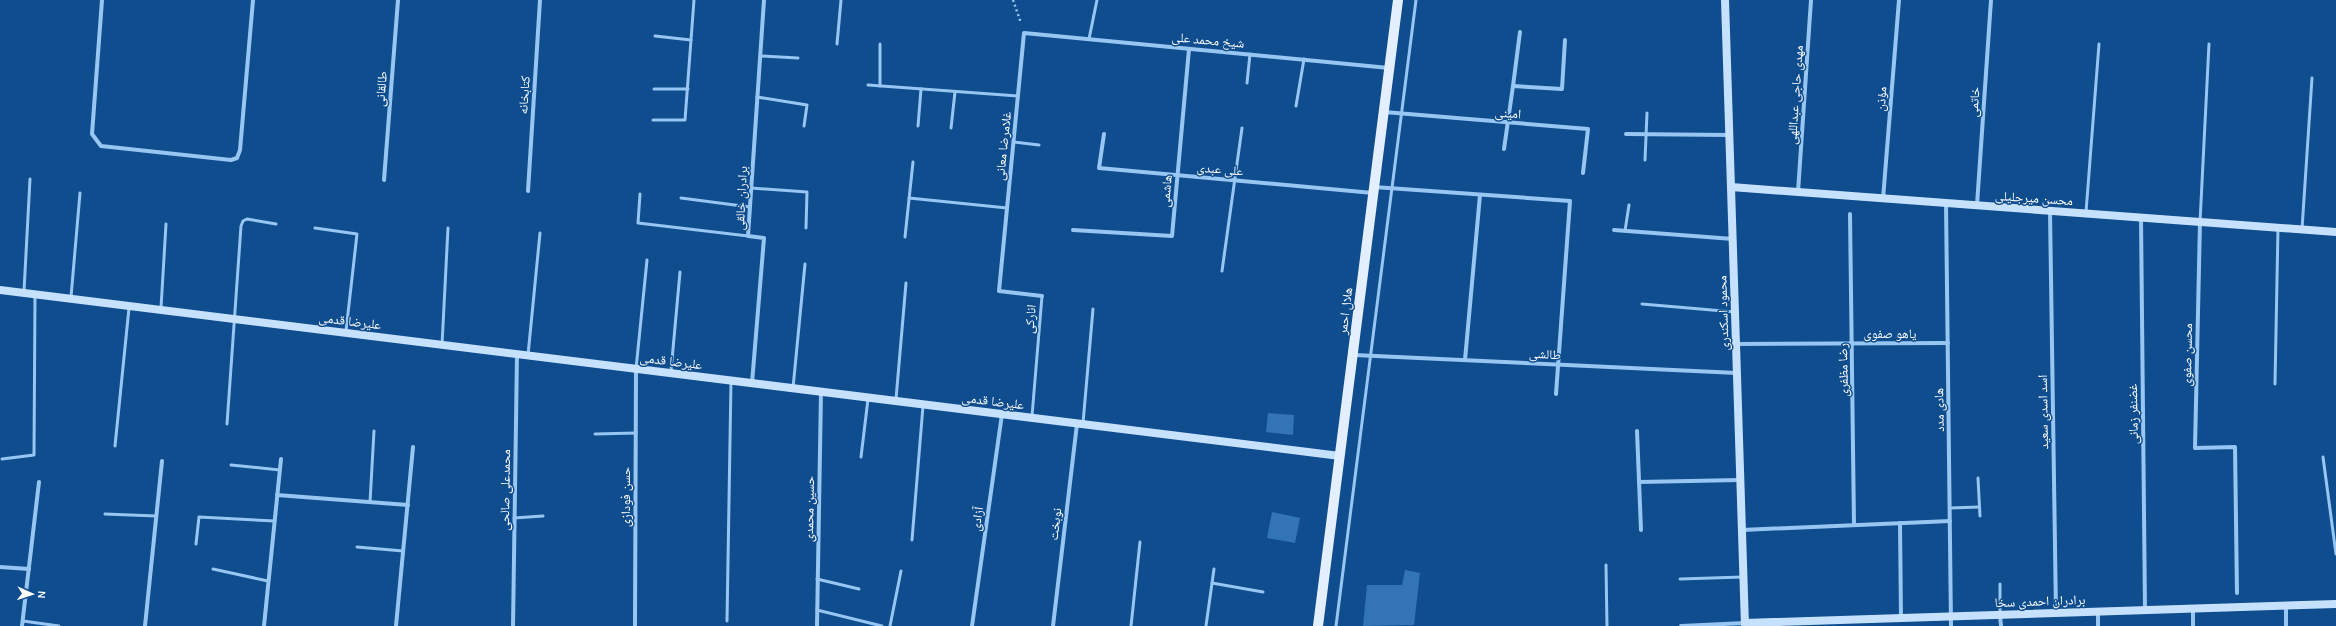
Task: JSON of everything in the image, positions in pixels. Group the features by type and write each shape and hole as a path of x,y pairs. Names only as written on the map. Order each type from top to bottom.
{"main road":[{"name":"هلال احمر","path":"1318,626 1398,0"}],"street":[{"path":"102,0 92,134 96,142 101,146 231,160 237,158 240,150 253,0"},
{"name":"طالقانی","path":"384,180 398,0"},
{"name":"کتابخانه","path":"528,191 540,0"},
{"name":"برادران خالقی","path":"752,383 764,238 748,236 764,0"},
{"name":"محمود اسکندری","path":"1725,0 1745,624"},
{"name":"مهدی حاجی عبداللهی","path":"1798,192 1811,0"},
{"name":"مؤذن","path":"1883,199 1899,0"},
{"name":"خاتمی","path":"1977,206 1991,0"},
{"path":"1504,149 1514,86 1520,32"},
{"name":"شیخ محمد علی","path":"1024,33 1389,68"},
{"name":"غلامرضا معانی","path":"1002,261 1024,33"},
{"path":"1514,86 1562,89 1565,40"},
{"name":"هاشمی","path":"1073,230 1172,236 1189,49"},
{"name":"امینی","path":"1383,112 1508,124 1588,129 1583,173"},
{"name":"علی عبدی","path":"1104,134 1099,168 1374,190 1391,188 1570,201 1558,365"},
{"path":"1626,134 1729,136"},
{"name":"محسن میرجلیلی","path":"1731,187 2336,232"},
{"path":"1465,360 1480,194"},
{"name":"هادی مدد","path":"1946,203 1952,626"},
{"name":"اسد اسدی سعید","path":"2050,211 2056,613"},
{"name":"رضا مظفری","path":"1850,214 1854,525"},
{"name":"غضنفر زمانی","path":"2141,218 2145,610"},
{"name":"محسن صفوی","path":"2200,222 2195,448 2235,447 2237,593"},
{"path":"1614,230 1732,239"},
{"name":"انارکی","path":"1002,261 998,291 1042,296"},
{"name":"علیرضا قدمی","path":"0,290 1340,456"},
{"name":"یاهو صفوی","path":"1736,344 1948,342"},
{"name":"محمدعلی صالحی","path":"513,626 517,354"},
{"name":"طالشی","path":"1353,354 1737,373"},
{"path":"1556,394 1558,365"},
{"name":"حسن فودازی","path":"635,626 636,369"},
{"name":"حسین محمدی","path":"817,626 821,392"},
{"name":"آزادی","path":"972,626 1002,414"},
{"name":"نوبخت","path":"1053,626 1080,424"},
{"path":"1637,431 1641,530"},
{"path":"396,626 413,448"},
{"path":"264,626 281,458"},
{"path":"145,626 162,461"},
{"path":"1639,482 1740,480"},
{"path":"22,624 39,482"},
{"path":"277,495 408,505"},
{"path":"1742,530 1950,521"},
{"path":"1900,523 1901,618"},
{"path":"0,567 29,569"},
{"name":"برادران احمدی سخا","path":"1745,624 1886,622 1901,618 2336,604"},
{"path":"2286,606 2286,626"},
{"path":"2193,609 2193,626"},
{"path":"2098,612 2098,626"},
{"path":"2000,615 2001,626"},
{"path":"1681,626 1745,624"}],"lane":[{"path":"654,120 686,120 694,0"},
{"path":"837,44 841,0"},
{"path":"1089,39 1097,0"},
{"path":"1336,626 1416,0"},
{"path":"655,36 691,40"},
{"path":"880,44 880,86"},
{"path":"2086,214 2098,44"},
{"path":"2200,222 2209,44"},
{"path":"1246,83 1250,54"},
{"path":"760,56 798,58"},
{"path":"1296,106 1304,60"},
{"path":"2302,230 2312,78"},
{"path":"868,85 1018,96"},
{"path":"654,89 688,89"},
{"path":"918,126 921,89"},
{"path":"951,128 955,92"},
{"path":"757,97 807,105 804,126"},
{"path":"1645,160 1647,113"},
{"path":"1222,271 1242,128"},
{"path":"1014,142 1039,145"},
{"path":"905,237 913,162"},
{"path":"24,293 30,179"},
{"path":"751,188 808,192 806,228"},
{"path":"71,299 80,193"},
{"path":"640,194 638,223 748,236"},
{"path":"680,198 750,207"},
{"path":"909,198 1007,208"},
{"path":"1625,231 1629,205"},
{"path":"227,424 241,226 243,221 247,219 276,224"},
{"path":"161,310 166,224"},
{"path":"315,228 357,234 346,333"},
{"path":"442,345 448,228"},
{"path":"2275,384 2278,228"},
{"path":"528,355 540,233"},
{"path":"636,369 647,260"},
{"path":"793,388 806,264"},
{"path":"671,373 680,272"},
{"path":"896,401 906,283"},
{"path":"2,459 34,455 35,294"},
{"name":"انارکی","path":"1032,418 1042,296"},
{"path":"1642,304 1735,312"},
{"path":"115,446 129,306"},
{"path":"1080,424 1092,309"},
{"path":"727,621 731,381"},
{"path":"862,457 868,398"},
{"path":"912,540 924,404"},
{"path":"370,502 374,431"},
{"path":"595,434 636,433"},
{"path":"2323,457 2336,554"},
{"path":"231,465 280,470"},
{"path":"1978,478 1980,516"},
{"path":"1950,508 1979,507"},
{"path":"105,514 156,516"},
{"path":"514,518 543,516"},
{"path":"196,544 199,517 275,522"},
{"path":"1131,626 1140,542"},
{"path":"357,547 403,551"},
{"path":"1606,565 1607,626"},
{"path":"213,569 268,581"},
{"path":"1206,626 1214,569"},
{"path":"890,626 901,571"},
{"path":"1680,579 1743,577"},
{"path":"817,579 859,589"},
{"path":"1212,583 1263,592"},
{"path":"2000,584 2000,615"},
{"path":"817,610 882,626"},
{"path":"22,624 59,626"}],"path":[{"path":"1014,0 1024,33"}],"building":[{"path":"1268,413 1294,415 1293,435 1266,432"},
{"path":"1272,512 1300,518 1295,543 1267,538"},
{"path":"1405,570 1420,573 1414,625 1363,626 1367,585 1402,585"}]}
